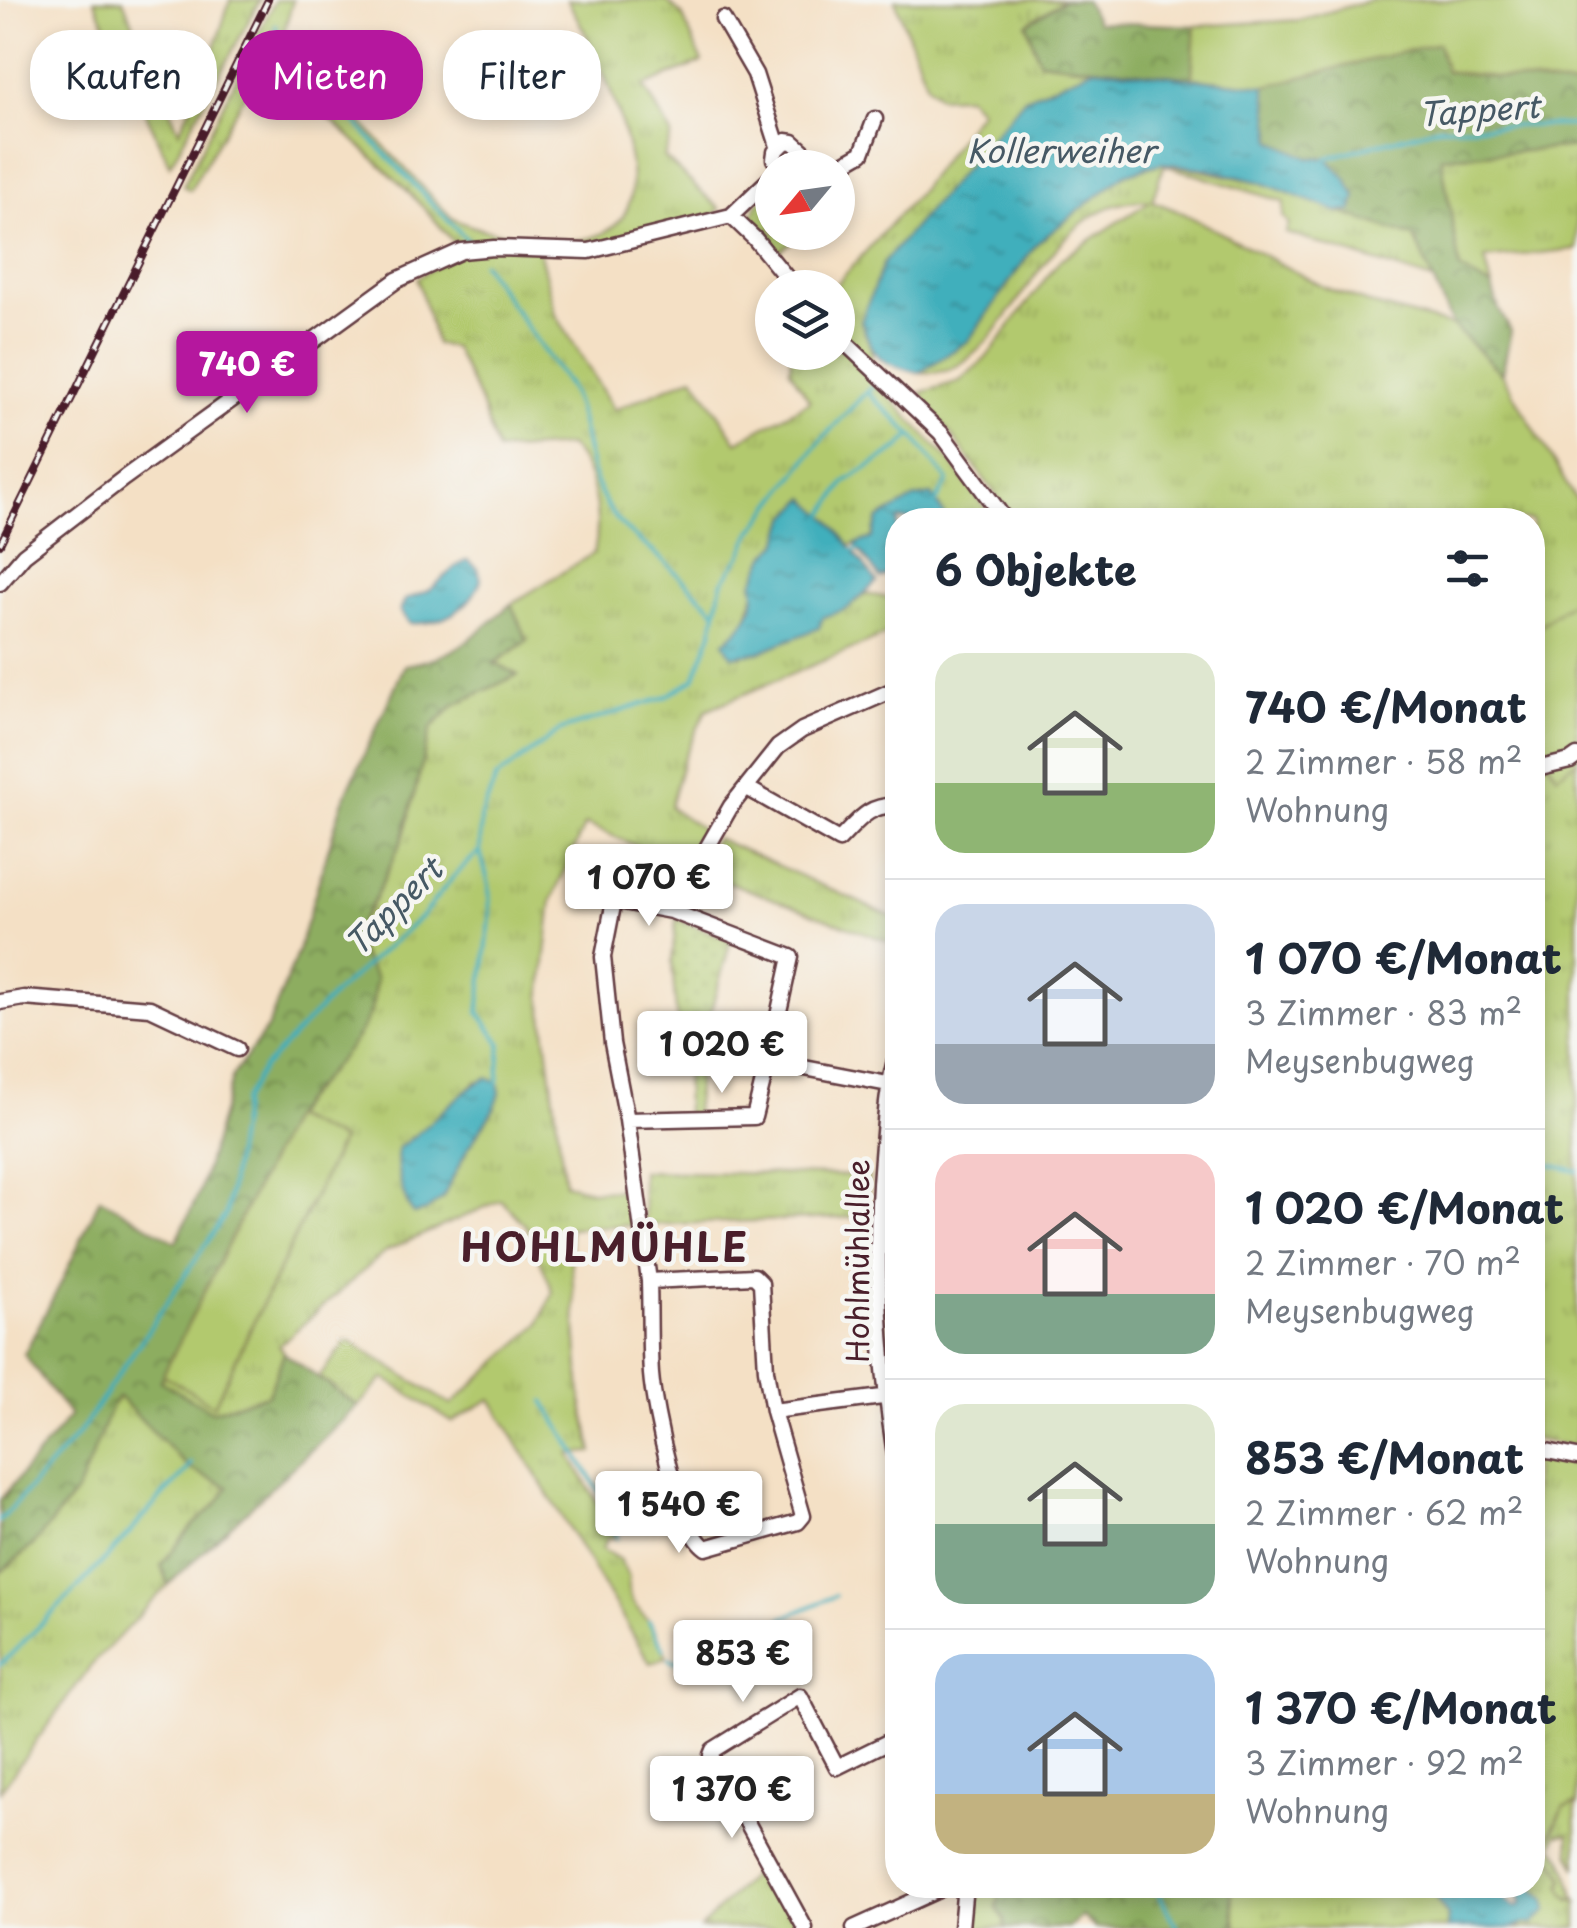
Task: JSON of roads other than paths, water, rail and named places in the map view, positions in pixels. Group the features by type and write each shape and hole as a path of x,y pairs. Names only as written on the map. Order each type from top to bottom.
{"street":[{"path":"724,20 754,74 777,150"},
{"path":"855,157 862,153 875,118"},
{"path":"778,146 786,141 802,150"},
{"path":"0,583 24,555 110,489 397,280 461,251 589,251 731,216 755,193"},
{"path":"731,216 779,270"},
{"path":"855,352 941,433 996,508"},
{"path":"671,912 731,806 778,747 802,730 885,694"},
{"path":"1545,767 1577,756"},
{"path":"747,788 839,840 865,812 885,804"},
{"path":"627,1120 754,1117 791,957 671,912 626,901 613,906 603,957 612,1043 649,1281 652,1376 675,1488 695,1541 706,1548 798,1522 802,1516 766,1370 760,1283 754,1276 649,1281"},
{"path":"0,1002 24,998 150,1008 237,1049"},
{"path":"768,1061 885,1083"},
{"name":"Hohlmühlallee","path":"885,1128 878,1230 885,1319"},
{"path":"774,1411 885,1397"},
{"path":"1545,1451 1577,1457"},
{"path":"806,1928 711,1754 800,1696 837,1767 885,1743"},
{"path":"854,1928 920,1898"},
{"path":"962,1928 963,1898"}],"water":[{"name":"Kollerweiher","path":"1094,68 1265,86 1273,141 1308,158 1327,158 1356,197 1352,211 1336,211 1260,182 1201,168 1162,163 1125,174 1036,244 968,341 919,373 880,358 861,321 884,262 1025,98"},
{"path":"932,495 940,508 897,508 915,498"},
{"path":"806,498 830,520 877,582 847,609 823,617 819,628 759,652 732,656 724,642 748,616 754,600 753,583 767,554 779,544 787,518"},
{"path":"885,515 885,576 880,578 855,544 872,538 878,519"},
{"path":"468,560 478,569 481,579 470,599 443,618 409,623 400,611 405,600 430,590"},
{"path":"488,1078 498,1082 500,1093 495,1107 442,1199 426,1211 413,1214 400,1182 398,1148 467,1090"},
{"path":"1505,1898 1515,1907 1520,1906 1520,1898 1544,1898 1547,1911 1533,1924 1511,1928 1447,1928 1448,1916 1436,1899"}],"waterway":[{"path":"276,25 277,40 468,241"},
{"name":"Tappert","path":"1327,158 1439,127 1577,125"},
{"path":"482,263 569,387 592,471 611,512 716,611"},
{"name":"Tappert","path":"498,1082 501,1043 479,1013 490,918 489,885 480,851 481,817 496,778 561,730 666,697 694,679 712,632 722,583 751,533 821,440 872,386"},
{"name":"Tappert","path":"824,515 845,482 899,448 912,435 867,392"},
{"path":"912,435 948,481 936,502"},
{"path":"853,551 858,549"},
{"name":"Tappert","path":"0,1521 80,1432 226,1214 243,1101 262,1069 335,993 422,916 480,851"},
{"path":"1545,1164 1577,1171"},
{"path":"544,1401 616,1519 617,1538"},
{"path":"0,1665 103,1562 191,1463"},
{"path":"781,1619 835,1596"},
{"path":"649,1621 664,1649"},
{"path":"670,1659 674,1662 773,1622"},
{"path":"1161,1898 1177,1928"}],"railway":[{"path":"0,544 268,0"}],"district":[{"name":"HOHLMÜHLE","path":"605,1245"}]}
